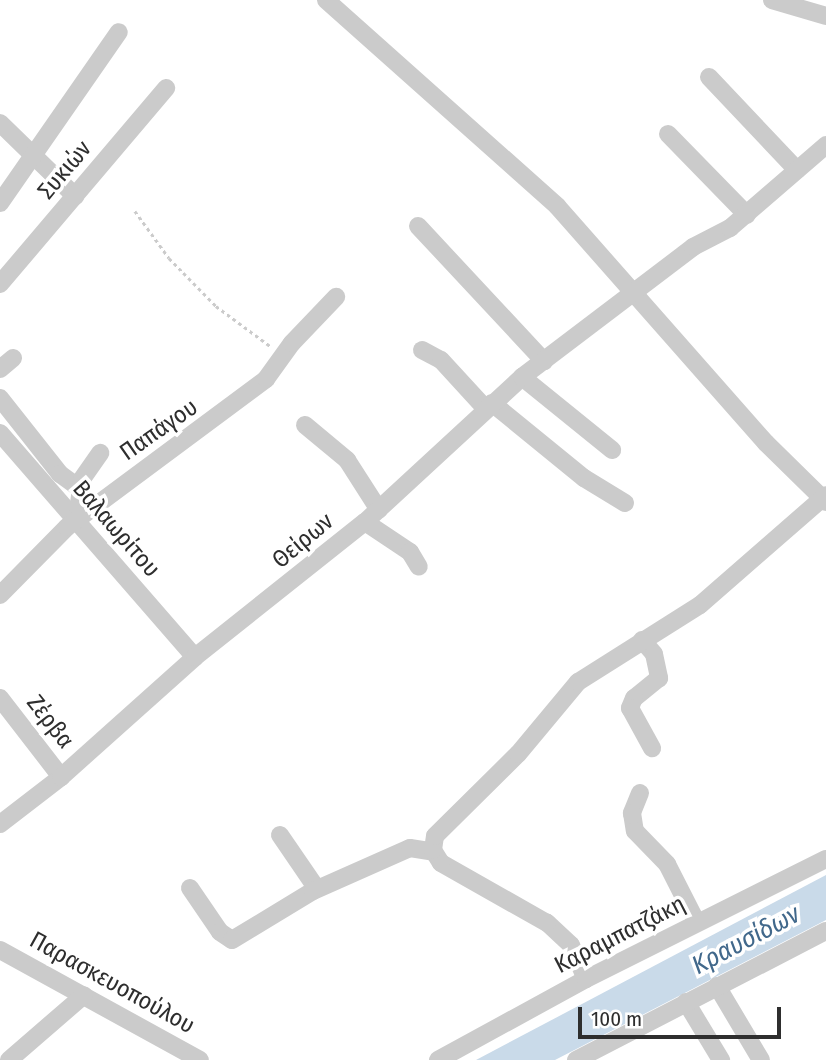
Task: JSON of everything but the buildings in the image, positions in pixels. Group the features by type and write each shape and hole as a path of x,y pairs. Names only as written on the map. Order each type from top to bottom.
{"street":[{"path":"326,0 542,191 637,294 766,443 825,499 700,605 578,682 518,754 442,827 433,841 434,852 448,868 525,908 561,934 579,959 586,979"},
{"path":"772,0 826,16"},
{"path":"0,203 30,156 119,32"},
{"path":"709,78 797,170"},
{"name":"Συκιών","path":"0,284 166,88"},
{"path":"0,123 30,156 75,196"},
{"path":"668,134 747,215"},
{"name":"Θείρων","path":"0,824 61,777 195,657 365,522 522,377 637,294 693,247 722,234 747,215 826,145"},
{"path":"418,226 544,361"},
{"name":"Παπάγου","path":"0,594 77,520 233,408 266,379 336,297"},
{"path":"422,350 441,360 489,406 584,478 625,503"},
{"path":"522,377 612,450"},
{"name":"Βαλαωρίτου","path":"0,398 65,479 80,489"},
{"path":"305,425 347,460 379,510"},
{"name":"Βαλαωρίτου","path":"0,433 195,657"},
{"path":"77,520 80,489 86,472 100,453"},
{"path":"365,522 410,552 419,567"},
{"path":"642,640 654,654 659,678 634,698 630,708 652,748"},
{"name":"Ζέρβα","path":"0,698 61,777"},
{"path":"640,793 632,813 635,831 667,864 697,923"},
{"path":"280,835 317,889"},
{"path":"190,888 220,932 232,940 317,889 410,848 434,852"},
{"name":"Καραμπατζάκη","path":"438,1060 586,979 826,859"},
{"path":"576,1060 826,931"},
{"name":"Παρασκευοπούλου","path":"0,950 200,1060"},
{"path":"717,986 761,1060"},
{"path":"9,1060 84,995"},
{"path":"686,1002 721,1060"}],"path":[{"path":"135,211 169,258 216,306 284,356"}],"water":[{"name":"Κραυσίδων","path":"826,875 826,920 555,1060 476,1060"}]}
